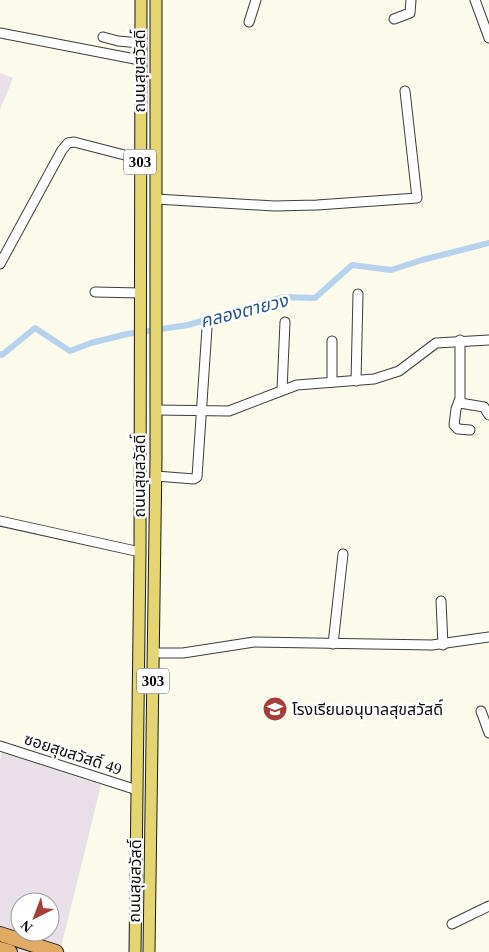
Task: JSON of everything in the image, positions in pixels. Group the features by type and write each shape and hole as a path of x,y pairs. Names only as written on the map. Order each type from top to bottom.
{"highway":[{"path":"0,934 56,952"},
{"path":"0,949 10,952"}],"main road":[{"name":"ถนนสุขสวัสดิ์","path":"135,952 140,552 141,0"},
{"name":"ถนนสุขสวัสดิ์","path":"149,952 156,476 156,0"},
{"path":"140,410 156,410"}],"street":[{"path":"249,22 256,0"},
{"path":"394,19 410,13 411,0"},
{"path":"476,0 485,12 489,38"},
{"path":"0,33 140,60"},
{"path":"103,37 118,41 140,43"},
{"path":"156,200 274,206 417,198 405,91"},
{"path":"0,264 62,150 68,143 74,142 140,159"},
{"path":"94,292 140,293"},
{"path":"356,381 358,294"},
{"path":"282,390 285,322"},
{"path":"156,476 194,479 197,477 207,328"},
{"path":"460,340 459,401 454,425 458,429 470,430"},
{"path":"156,410 236,410 297,385 356,381 387,376 408,365 430,346 460,340 489,340"},
{"path":"332,341 332,382"},
{"path":"459,401 462,404 484,406 489,415"},
{"path":"0,521 140,552"},
{"path":"333,644 343,554"},
{"path":"441,601 443,645"},
{"path":"154,654 183,653 254,642 443,645 489,637"},
{"path":"481,712 489,733"},
{"name":"ซอยสุขสวัสดิ์ 49","path":"0,746 137,790"},
{"path":"452,924 489,906"}],"shaded area":[{"path":"0,73 13,78 0,110"},
{"path":"2,752 101,785 61,947 66,952 0,952 0,760"}],"waterway":[{"name":"คลองตายวง","path":"0,354 2,355 35,328 70,351 91,343 127,334 188,325 283,297 315,298 352,265 391,270 489,243"}],"place":[{"name":"โรงเรียนอนุบาลสุขสวัสดิ์","path":"275,709"}]}
